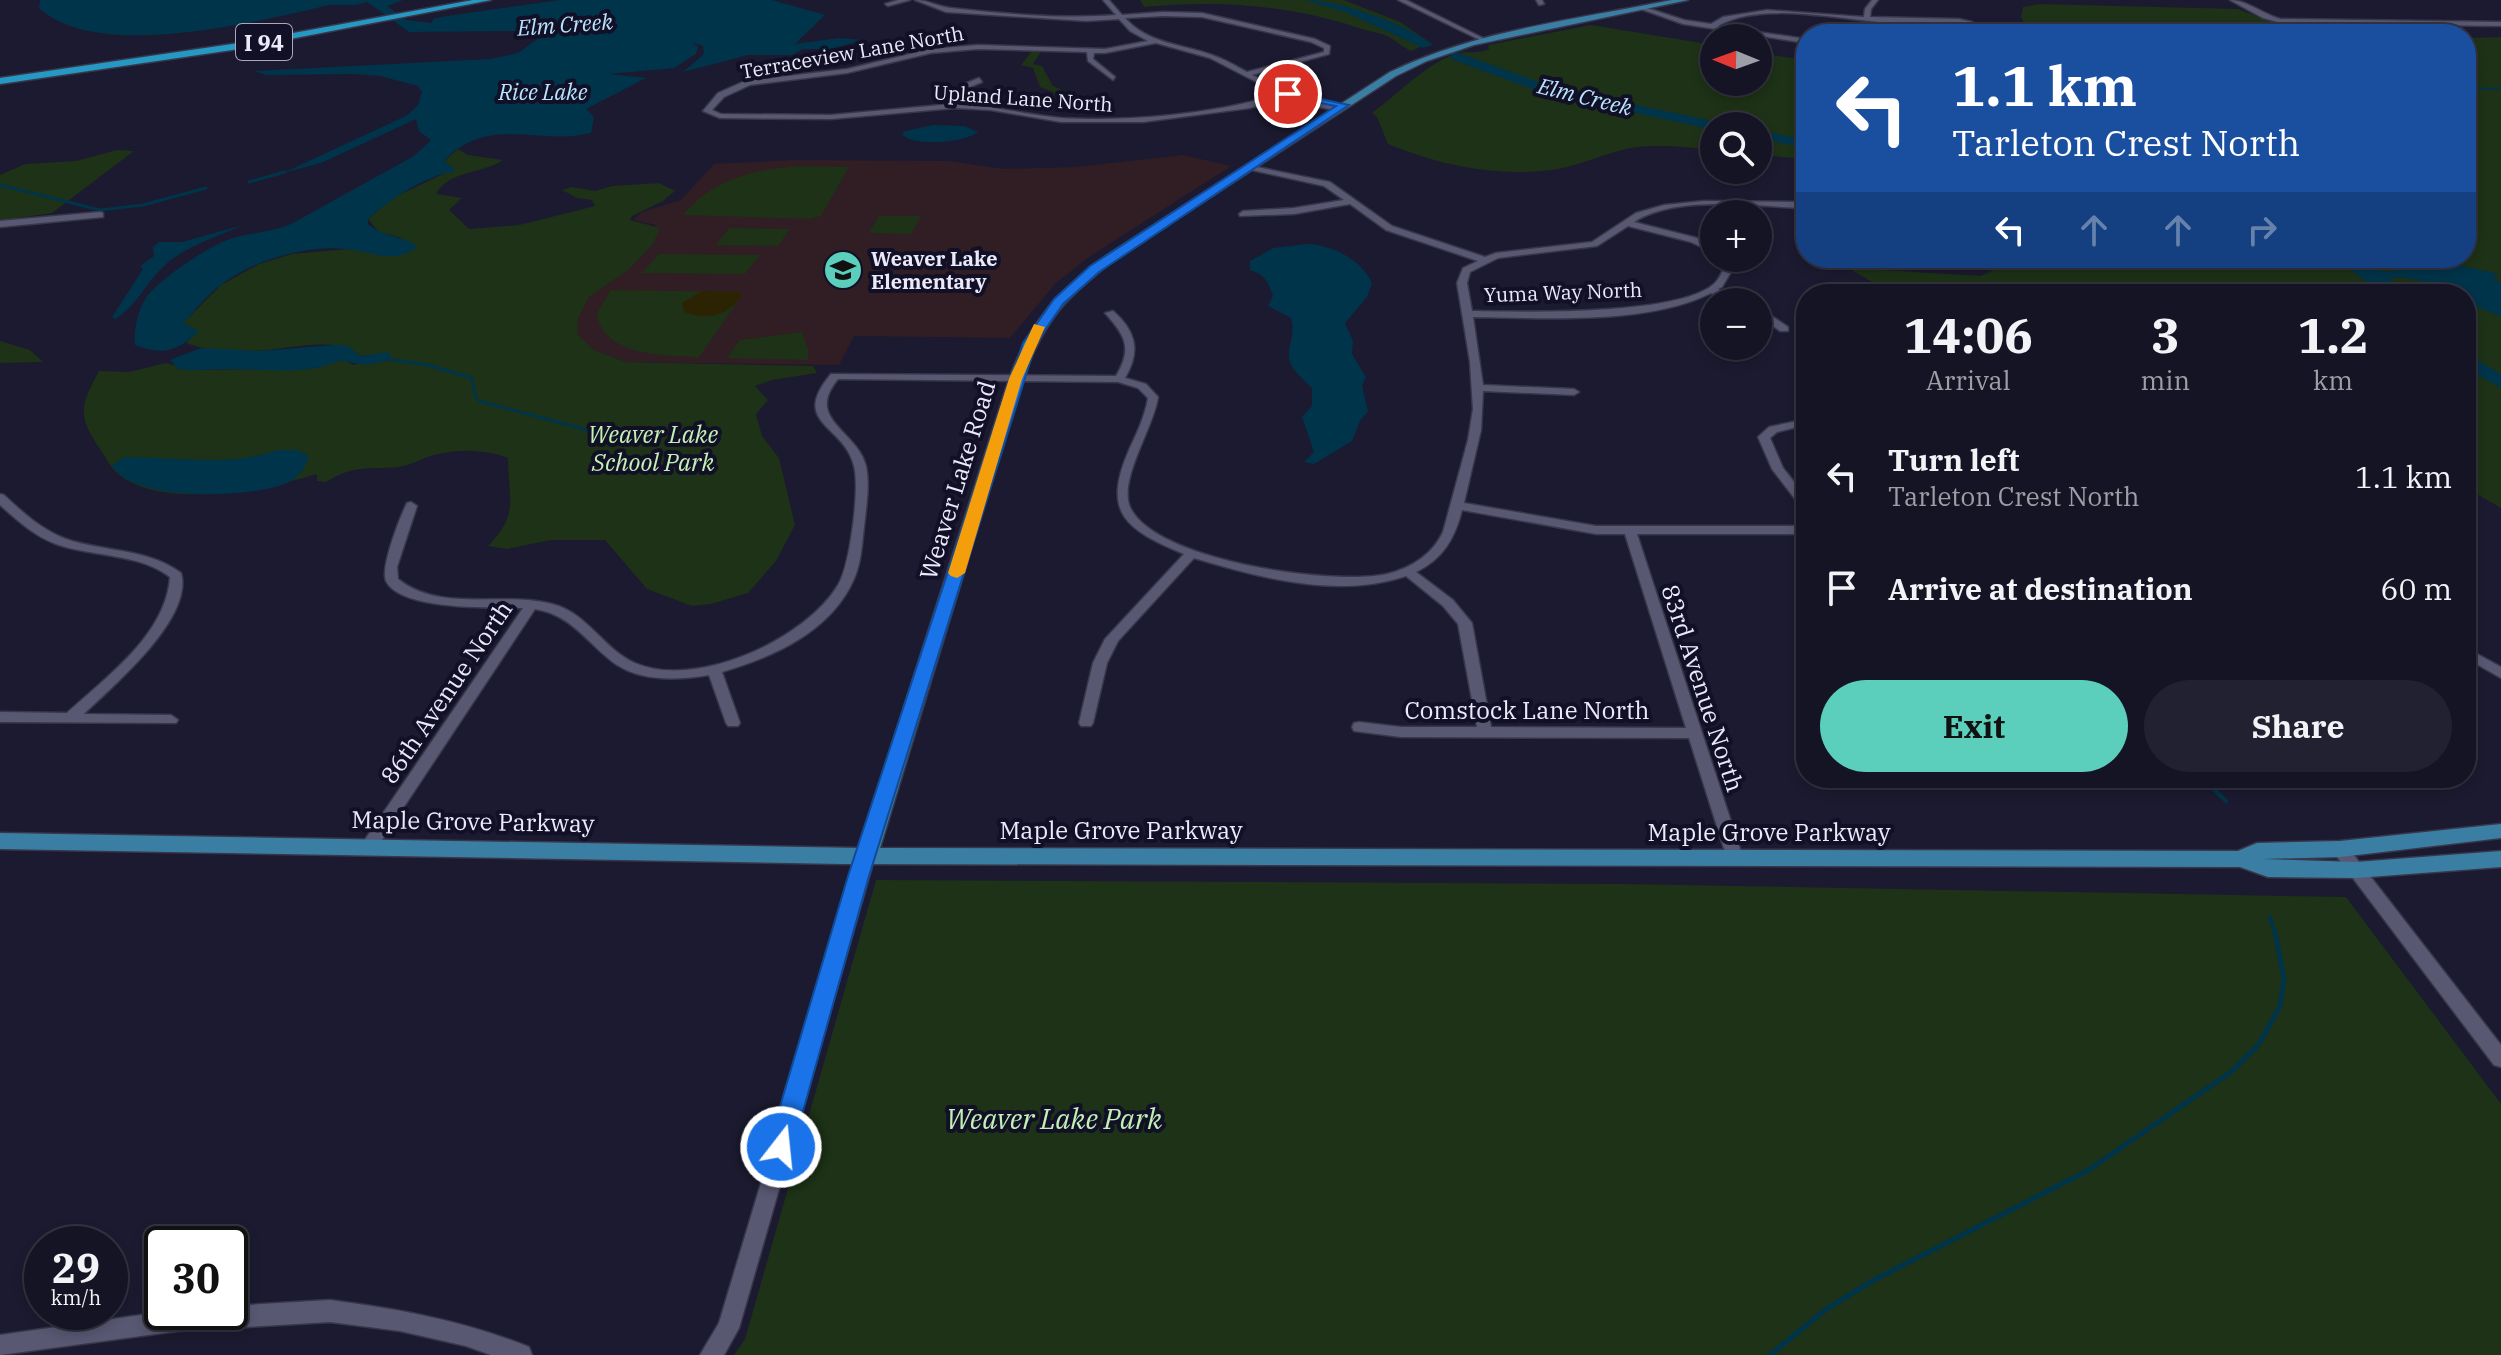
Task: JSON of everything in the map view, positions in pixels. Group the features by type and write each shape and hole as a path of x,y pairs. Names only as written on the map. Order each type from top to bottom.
{"highway":[{"name":"I 94","path":"410,11 450,0"},
{"name":"I 94","path":"0,81 196,53 410,11 487,0"},
{"name":"I 94","path":"0,73 370,19"}],"main road":[{"name":"Weaver Lake Road","path":"867,856 1029,343 1042,321 1082,279 1410,65 1440,52 1484,40 1684,0"},
{"name":"Maple Grove Parkway","path":"2241,859 2257,851 2340,849 2501,831"},
{"name":"Maple Grove Parkway","path":"0,841 370,845 867,856 2241,859 2268,869 2356,870 2501,859"}],"street":[{"path":"888,4 907,0"},
{"path":"918,0 955,11 1086,19 1172,13 1213,16 1320,41 1328,47 1322,56 1244,75"},
{"path":"1106,0 1134,32 1154,42 1212,57 1292,96 1342,107"},
{"path":"1401,0 1484,40"},
{"path":"1867,19 1868,9 1875,0"},
{"path":"2233,0 2274,20 2501,24"},
{"path":"1641,8 1676,21 1700,25"},
{"path":"1714,24 1718,19 1775,8 1867,19 1959,21 1971,24"},
{"path":"1772,36 1796,40"},
{"name":"Terraceview Lane North","path":"707,111 721,95 756,81 847,71 940,49 985,47 1091,51 1124,49 1154,42"},
{"path":"1091,51 1090,60 1113,78"},
{"path":"955,106 962,88 979,80"},
{"name":"Upland Lane North","path":"707,111 720,116 811,118 955,106 991,108 1061,120 1134,120 1250,106 1292,96"},
{"path":"1250,167 1319,182 1389,228 1484,260"},
{"path":"1243,214 1294,211 1349,202"},
{"path":"411,506 391,567 392,580 397,587 423,598 532,604 566,613 627,665 642,671 679,673 714,669 756,655 806,629 839,597 849,579 861,468 850,444 827,424 821,412 820,400 835,376 1119,379 1142,386 1153,397 1125,480 1123,505 1129,518 1154,539 1191,554 1324,581 1369,581 1408,572 1424,563 1445,541 1457,505 1477,421 1477,388 1463,277 1466,270 1484,260 1594,244 1649,211 1681,206 1796,205"},
{"path":"0,224 100,215"},
{"path":"1627,223 1700,243"},
{"path":"1714,288 1729,272"},
{"name":"Yuma Way North","path":"1467,314 1556,315 1635,309 1685,301 1700,295"},
{"path":"1110,313 1129,332 1132,343 1132,355 1119,379"},
{"path":"1772,320 1784,329"},
{"path":"1477,388 1574,392"},
{"path":"1796,424 1773,429 1764,437 1778,469 1796,492"},
{"path":"0,498 19,516 56,539 108,554 157,563 170,568 176,576 176,597 157,628 70,719"},
{"path":"1457,505 1561,525 1630,531 1796,530"},
{"name":"83rd Avenue North","path":"1630,531 1735,858"},
{"path":"1086,723 1100,663 1112,639 1191,554"},
{"path":"1408,572 1448,603 1465,623 1485,732"},
{"name":"86th Avenue North","path":"370,845 532,604"},
{"path":"2476,658 2501,673"},
{"path":"714,669 733,723"},
{"path":"0,717 171,720"},
{"name":"Comstock Lane North","path":"1359,727 1401,732 1694,733"},
{"path":"2340,849 2501,1059"},
{"name":"Weaver Lake Road","path":"711,1355 728,1328 867,856"},
{"path":"0,1346 178,1320 330,1311 413,1323 466,1335 521,1355"}],"shaded area":[{"name":"Weaver Lake Elementary","path":"1183,155 1231,166 1089,257 1056,283 1010,338 854,336 839,365 626,362 594,350 577,335 577,316 589,297 656,225 634,220 642,212 681,200 714,164 791,160 949,161 1004,169 1075,167"}],"green space":[{"path":"1140,0 1344,0 1400,22 1431,43 1411,51 1384,35 1308,14 1254,6 1200,4 1144,7"},
{"path":"2039,4 2238,9 2277,24 2024,24 2021,17 2023,7"},
{"path":"1591,25 1700,43 1700,96 1772,96 1772,55 1796,59 1796,158 1772,156 1772,112 1700,112 1700,149 1668,146 1622,150 1569,166 1530,172 1468,168 1388,144 1377,117 1372,113 1447,57 1489,49 1488,45"},
{"path":"2501,37 2501,508 2476,494 2476,284 1876,284 1848,268 1981,276 1998,268 2476,268 2476,38"},
{"path":"1032,51 1041,52 1033,64 1042,66 1053,86 1067,92 1034,111 1027,110 1055,93 1040,87 1033,68 1021,65"},
{"name":"Weaver Lake School Park","path":"458,149 468,155 503,160 458,176 436,194 462,198 449,210 469,229 519,225 595,206 592,200 577,198 562,190 572,187 595,191 612,186 659,183 675,191 663,201 632,216 630,220 660,228 653,244 628,270 586,299 589,297 578,318 577,334 594,350 626,362 813,366 817,373 755,386 768,400 756,414 762,436 779,458 795,525 776,561 748,593 692,606 647,589 605,540 551,540 507,549 488,546 505,524 510,505 508,458 490,453 443,453 402,466 353,470 326,482 317,481 317,474 270,486 212,494 156,491 133,483 109,463 87,428 84,411 88,393 99,371 129,372 166,363 191,370 317,368 341,359 354,365 389,353 360,356 351,349 325,344 255,351 211,349 186,343 198,331 183,323 221,285 259,264 292,254 349,249 402,238 379,232 368,219 393,198 445,173 448,166 444,161"},
{"path":"117,150 134,151 52,213 18,218 0,228 0,175 25,164 76,161"},
{"path":"798,166 849,167 821,216 809,219 683,215 707,193 735,178"},
{"path":"879,216 921,216 911,234 869,233"},
{"path":"729,228 790,229 778,246 716,245"},
{"path":"659,254 760,255 745,274 642,273"},
{"path":"611,290 737,292 742,295 699,357 686,357 638,351 610,338 601,327 597,313"},
{"path":"802,332 808,360 727,358 740,340"},
{"path":"0,341 30,350 43,362 0,363"},
{"name":"Weaver Lake Park","path":"876,880 1623,884 2346,897 2501,1104 2501,1355 734,1355 745,1339"}],"sand":[{"path":"702,291 737,292 742,295 730,308 717,315 684,312 682,303"}],"water":[{"name":"Rice Lake","path":"40,0 403,0 387,6 406,20 432,23 433,19 447,16 560,0 772,0 825,15 795,44 839,38 863,40 830,49 803,49 792,55 748,55 683,72 704,54 703,46 692,42 698,47 696,54 674,68 608,74 646,78 586,109 594,117 591,133 571,136 514,134 478,139 461,147 444,161 454,168 454,172 421,183 368,219 368,224 374,229 418,247 391,256 347,249 314,249 262,262 213,291 183,323 199,331 177,347 162,351 135,345 135,327 146,298 171,274 227,240 293,223 414,156 431,140 419,131 416,119 321,163 283,173 408,115 418,105 422,92 418,86 380,76 267,75 254,71 490,59 518,53 539,38 519,31 409,32 367,2 325,6 259,21 178,33 98,33 65,24 39,8"},
{"path":"933,125 964,126 978,132 962,139 938,142 916,141 902,134"},
{"path":"243,225 190,248 171,260 129,308 115,319 112,317 143,269 140,266 154,256 153,247 159,242 182,242"},
{"path":"1307,244 1326,247 1345,255 1361,267 1372,283 1367,297 1345,323 1353,341 1352,354 1366,377 1362,386 1368,411 1352,441 1314,464 1304,462 1314,452 1302,417 1312,406 1312,388 1290,362 1291,318 1268,306 1273,296 1269,286 1263,276 1250,270 1250,261 1273,248"},
{"path":"2358,268 2390,272 2401,268 2471,268 2499,274 2492,279 2501,282 2501,317 2476,306 2476,284 2428,284 2400,277 2379,280"},
{"path":"348,346 360,356 389,352 391,358 366,364 341,360 314,368 286,370 178,369 170,360 201,348 259,351"},
{"path":"278,450 296,450 309,456 298,476 275,487 225,494 168,492 143,486 124,477 112,465 125,457 222,460"}],"waterway":[{"name":"Elm Creek","path":"1311,0 1349,9 1427,45"},
{"name":"Elm Creek","path":"1455,56 1548,90 1700,122"},
{"path":"2476,88 2501,89"},
{"name":"Elm Creek","path":"1772,137 1796,142"},
{"path":"249,182 285,172"},
{"path":"0,185 100,210 143,205 206,188"},
{"name":"Elm Creek","path":"2358,268 2386,284"},
{"path":"386,359 428,365 472,378 476,398"},
{"name":"Elm Creek","path":"2476,366 2501,382"},
{"path":"479,401 591,431"},
{"path":"2212,788 2226,801"},
{"path":"2270,917 2275,934"},
{"path":"1770,1355 1825,1310 1872,1281 2087,1171 2231,1072 2259,1044 2280,1006 2284,979 2275,932"}],"slow traffic":[{"path":"957,573 1024,354 1039,327"}],"place":[{"name":"Weaver Lake Elementary","path":"843,270"}],"route":[{"path":"781,1147 859,876 1029,343 1042,321 1095,269 1344,105 1288,94"}]}
